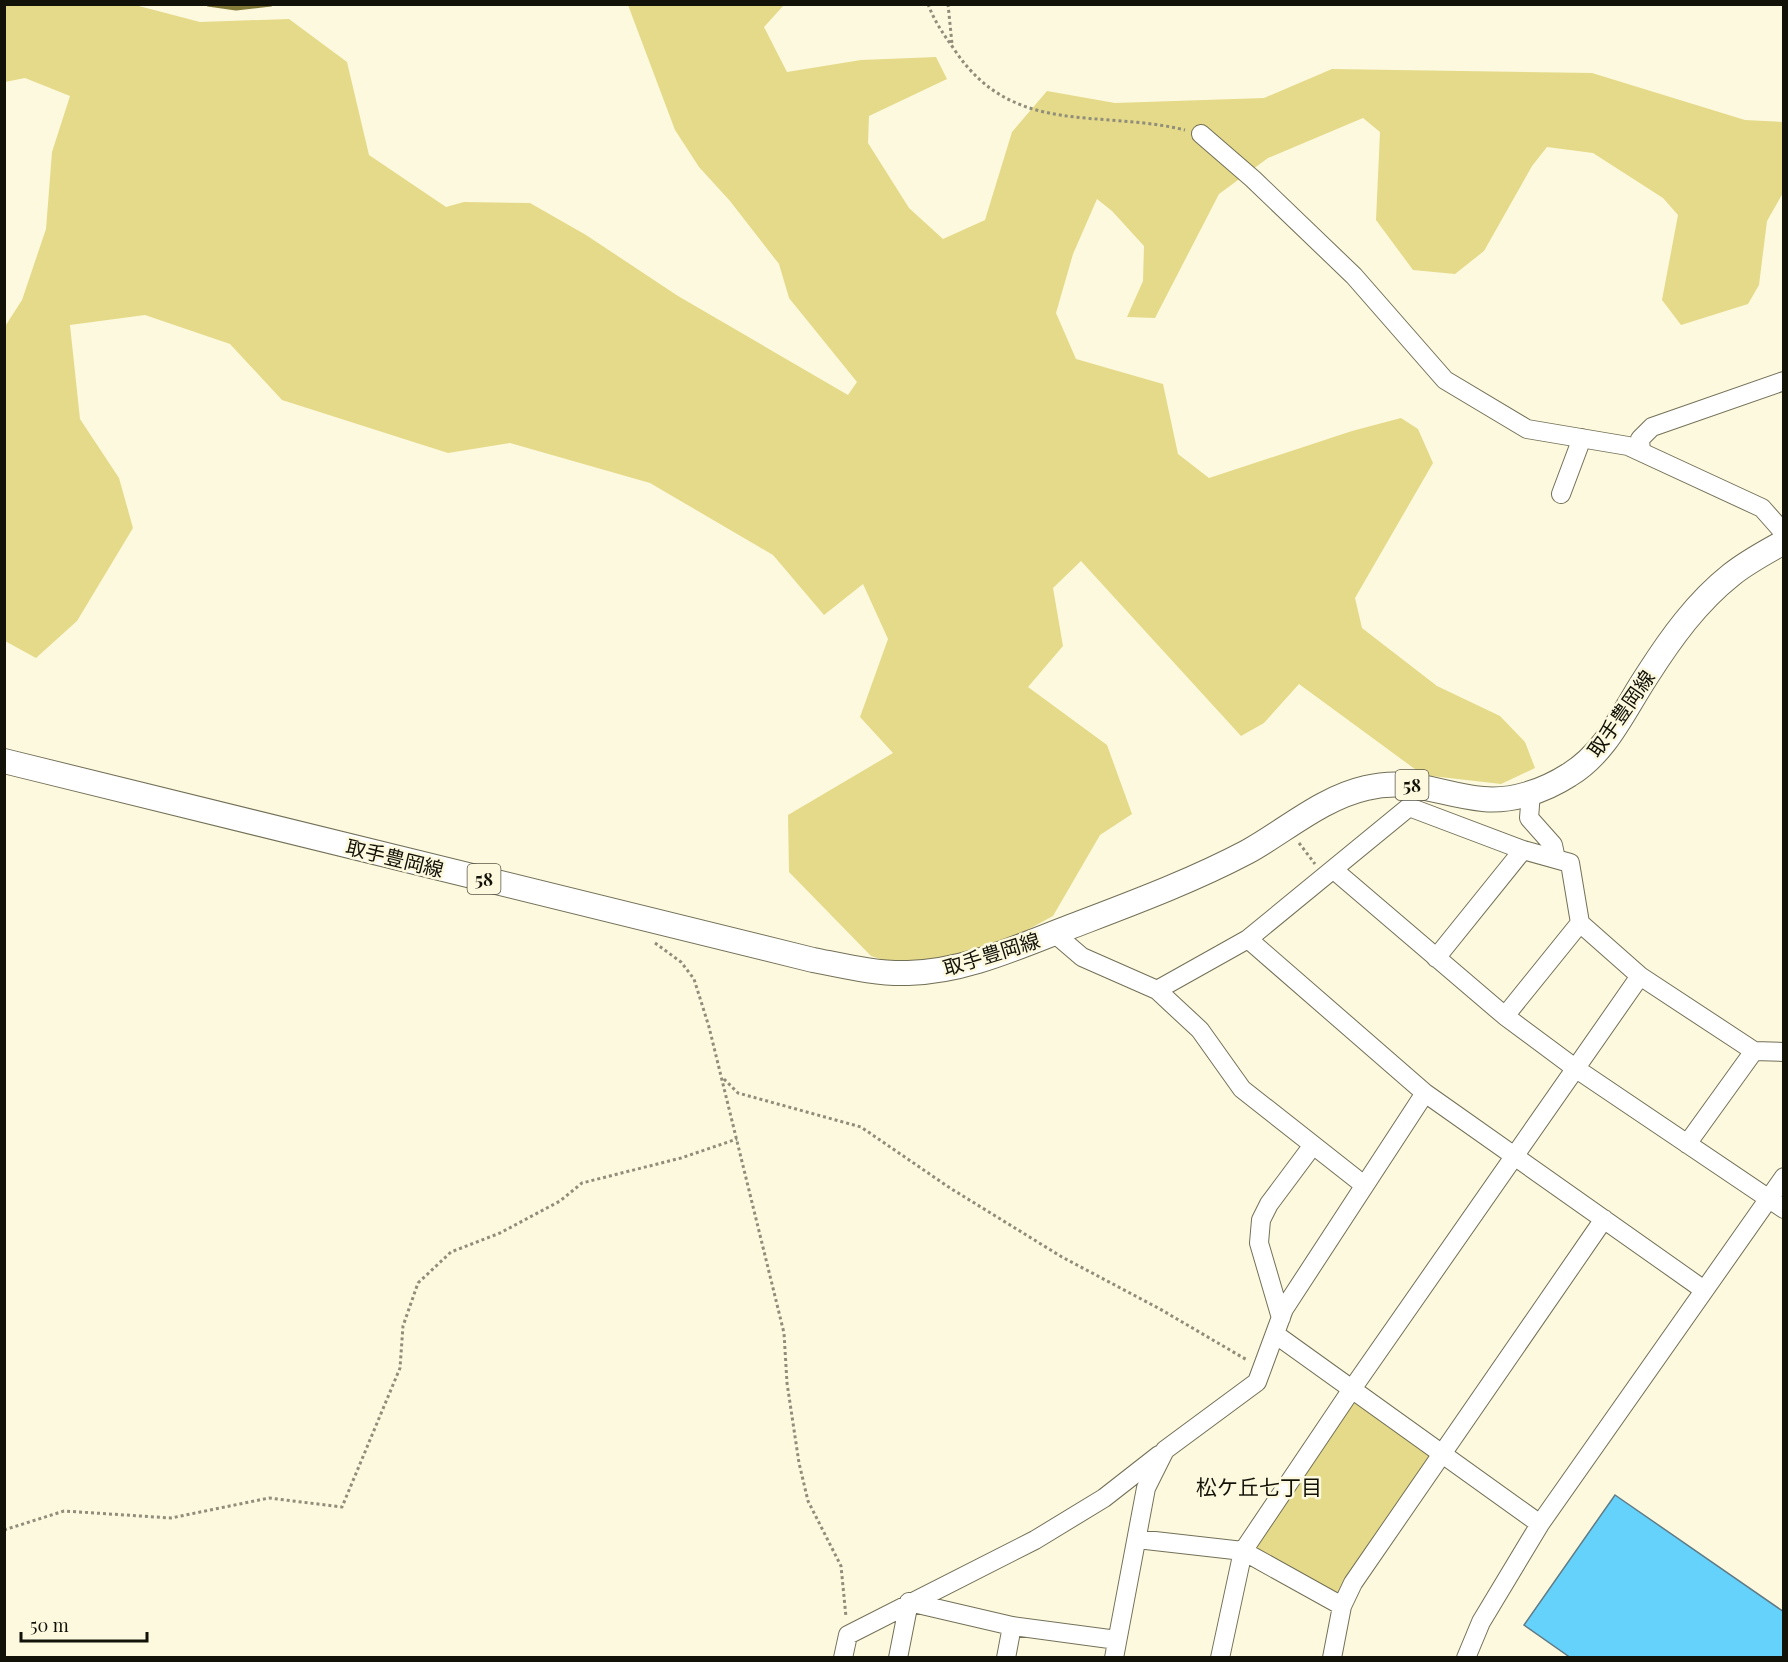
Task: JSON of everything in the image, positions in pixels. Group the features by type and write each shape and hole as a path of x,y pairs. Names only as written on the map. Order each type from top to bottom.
{"main road":[{"name":"取手豊岡線","path":"4,761 813,960 864,970 907,974 950,968 1000,953 1200,876 1324,805 1365,788 1413,785 1484,799 1515,797 1531,793 1565,777 1586,763 1604,744 1669,643 1701,603 1732,573 1784,542"}],"street":[{"path":"1201,134 1253,179 1354,276 1445,380 1527,429 1628,446 1762,508 1784,533"},
{"path":"1641,452 1640,439 1652,427 1784,381"},
{"path":"1561,494 1582,438"},
{"path":"1531,793 1529,818 1553,845 1556,859"},
{"path":"1157,990 1248,939 1409,807 1523,850 1570,864 1580,922 1640,976 1754,1051 1784,1052"},
{"path":"1436,958 1523,850"},
{"path":"1330,873 1505,1016 1575,1068 1784,1209"},
{"path":"1505,1016 1580,922"},
{"path":"1054,933 1082,957 1157,990 1200,1030 1242,1089 1364,1185"},
{"path":"1248,939 1425,1093 1704,1290"},
{"path":"1220,1658 1243,1551 1352,1389 1640,976"},
{"path":"1687,1144 1754,1051"},
{"path":"843,1658 848,1635 1045,1534 1104,1498 1257,1382 1284,1309 1425,1093"},
{"path":"1314,1145 1269,1204 1261,1220 1259,1244 1278,1326 1352,1389 1540,1524"},
{"path":"1466,1658 1481,1622 1540,1524 1784,1177"},
{"path":"1332,1658 1342,1606 1353,1583 1604,1219"},
{"path":"909,1602 1116,1649 1146,1488 1165,1450"},
{"path":"1137,1539 1243,1551 1342,1606"},
{"path":"898,1658 909,1602"},
{"path":"1006,1658 1012,1626"}],"path":[{"path":"928,4 940,31 964,65 991,91 1020,106 1062,116 1159,123 1201,134"},
{"path":"948,4 952,27 952,46"},
{"path":"1295,838 1330,873"},
{"path":"650,939 681,962 694,979 722,1077 784,1333 799,1463 808,1501 842,1566 848,1635"},
{"path":"722,1077 738,1093 861,1127 950,1188 1062,1257 1160,1309 1262,1369"},
{"path":"4,1530 64,1511 171,1518 269,1498 342,1507 400,1368 403,1326 418,1283 451,1252 500,1233 560,1201 582,1183 681,1158 737,1139"}],"shaded area":[{"path":"5,5 135,5 200,22 289,19 347,62 369,155 446,207 464,202 530,203 586,235 678,296 848,395 857,382 789,298 779,264 730,201 699,167 675,130 628,5 784,5 764,27 787,72 861,60 936,57 947,79 869,116 868,143 909,208 943,239 985,220 1012,132 1047,91 1115,103 1264,98 1332,69 1592,73 1745,120 1783,122 1783,193 1767,221 1759,285 1748,304 1681,325 1662,300 1678,215 1663,198 1593,153 1547,147 1532,166 1484,251 1455,274 1413,270 1376,220 1380,132 1363,118 1268,158 1219,194 1155,318 1127,317 1143,281 1144,246 1112,211 1097,199 1073,254 1056,313 1076,359 1163,384 1178,454 1209,478 1352,431 1401,418 1418,429 1433,463 1355,598 1362,628 1437,686 1500,716 1525,742 1535,768 1501,784 1423,775 1299,684 1264,723 1241,736 1081,561 1053,588 1063,646 1028,687 1107,745 1132,814 1100,835 1053,916 1001,944 940,961 903,966 871,956 789,872 788,815 893,753 860,717 888,639 863,584 824,615 773,555 650,483 510,443 448,453 282,400 230,344 145,315 70,325 80,419 119,478 133,528 77,621 36,658 5,641 4,328 22,300 46,229 52,152 70,96 25,78 5,82"},
{"path":"1352,1389 1444,1453 1342,1606 1243,1551"}],"building":[{"path":"1615,1495 1784,1612 1784,1658 1571,1658 1524,1625"}],"waterway":[{"path":"208,4 236,8 271,4"}],"district":[{"name":"松ケ丘七丁目","path":"1259,1486"}]}
